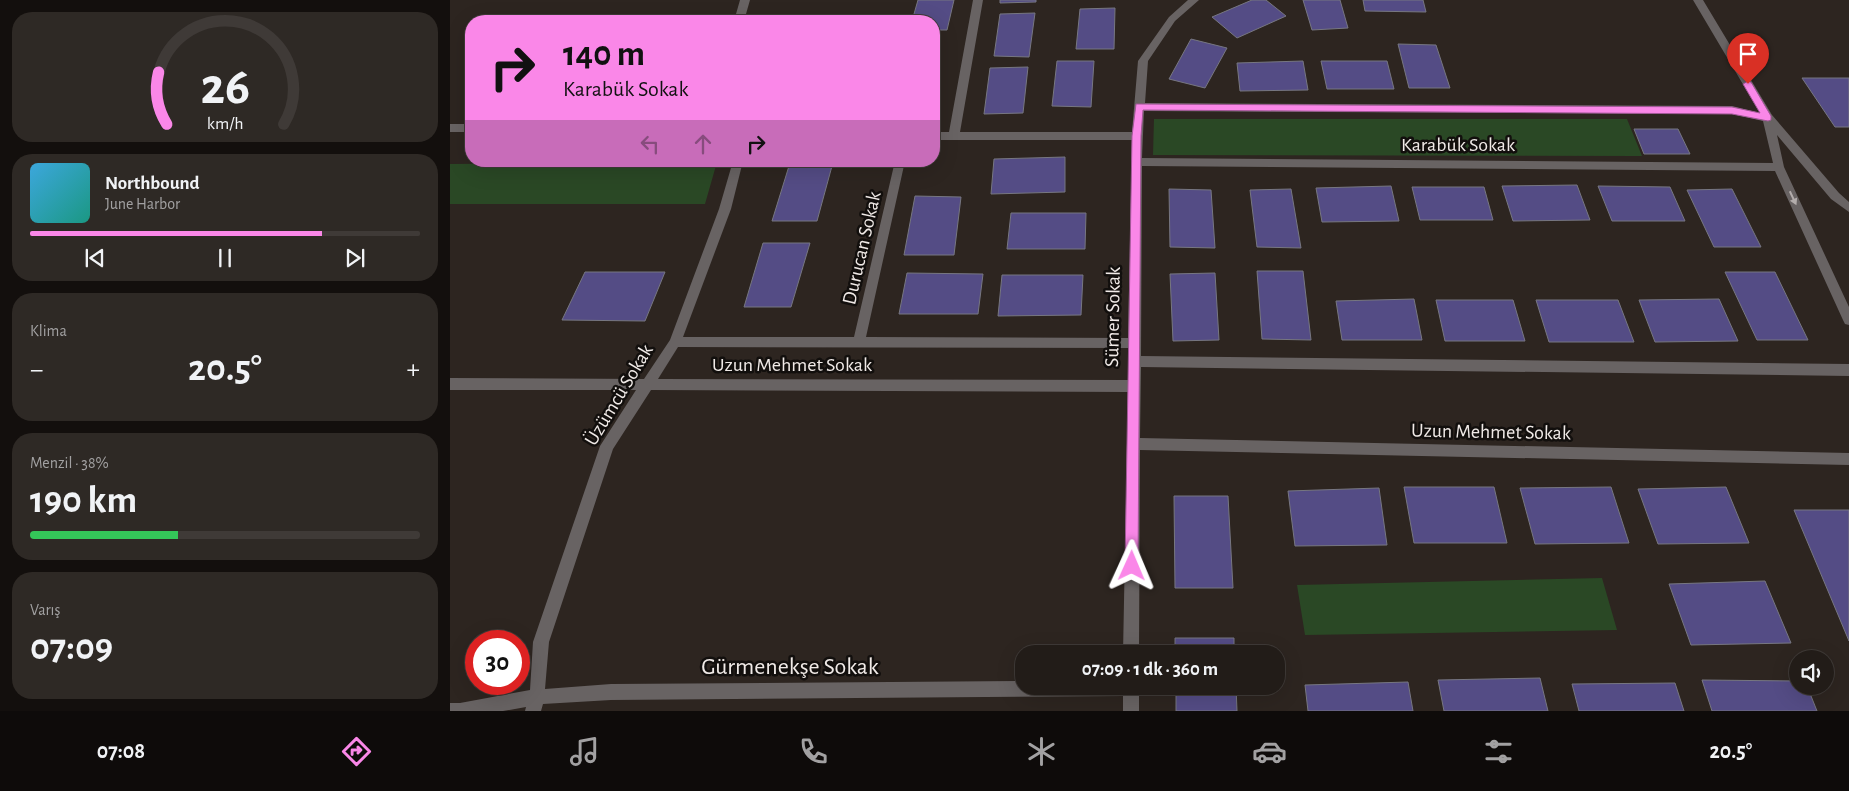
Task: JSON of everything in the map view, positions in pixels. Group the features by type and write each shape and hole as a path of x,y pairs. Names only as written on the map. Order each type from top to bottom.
{"street":[{"path":"741,15 745,0"},
{"path":"954,136 978,0"},
{"name":"Sümer Sokak","path":"1131,645 1136,162 1143,62 1172,19 1194,0"},
{"path":"1698,0 1768,118 1849,213"},
{"name":"Karabük Sokak","path":"1139,107 1732,110 1768,118"},
{"path":"1768,118 1779,168 1849,320"},
{"path":"450,128 465,128"},
{"path":"940,136 1137,136"},
{"name":"Karabük Sokak","path":"1136,162 1726,166 1779,168"},
{"name":"Üzümcü Sokak","path":"535,704 541,642 607,446 675,342 725,209 736,167"},
{"name":"Durucan Sokak","path":"859,343 899,167"},
{"path":"1835,196 1849,208"},
{"path":"675,342 1134,343"},
{"path":"1134,361 1849,370"},
{"name":"Uzun Mehmet Sokak","path":"450,384 1134,386"},
{"name":"Uzun Mehmet Sokak","path":"1133,444 1849,459"},
{"name":"Gürmenekşe Sokak","path":"450,711 535,704 611,692 1015,688"},
{"path":"1131,695 1131,711"}],"green space":[{"path":"1154,119 1627,119 1642,156 1153,155"},
{"path":"450,164 465,164 465,167 716,167 705,204 450,204"},
{"path":"1602,578 1617,630 1305,635 1297,585"}],"building":[{"path":"918,0 954,0 947,30 940,30 940,15 914,15"},
{"path":"1000,0 1036,0 1036,2 1000,3"},
{"path":"1252,0 1266,0 1286,16 1237,38 1212,17"},
{"path":"1303,0 1340,0 1348,28 1312,30"},
{"path":"1363,0 1423,0 1426,12 1365,11"},
{"path":"1115,8 1114,49 1076,49 1080,9"},
{"path":"1035,13 1029,57 994,56 1000,14"},
{"path":"1191,39 1227,48 1205,88 1169,79"},
{"path":"1398,44 1436,45 1450,88 1409,88"},
{"path":"1057,61 1094,61 1091,107 1052,106"},
{"path":"1303,61 1308,90 1240,91 1237,63"},
{"path":"1321,61 1387,61 1394,89 1327,89"},
{"path":"1028,67 1023,113 984,114 990,68"},
{"path":"1802,78 1849,78 1849,127 1835,127"},
{"path":"1634,129 1678,129 1690,154 1644,154"},
{"path":"1065,157 1065,192 991,194 994,159"},
{"path":"789,167 832,167 817,221 772,221"},
{"path":"1577,185 1590,220 1513,221 1502,186"},
{"path":"1391,186 1399,221 1322,222 1316,188"},
{"path":"1598,186 1670,187 1685,221 1612,221"},
{"path":"1412,187 1484,187 1493,220 1420,220"},
{"path":"1169,189 1211,190 1215,248 1170,247"},
{"path":"1291,189 1301,248 1257,247 1250,190"},
{"path":"1732,189 1761,247 1714,247 1687,190"},
{"path":"915,196 961,197 954,255 904,255"},
{"path":"1011,213 1086,213 1085,249 1007,249"},
{"path":"763,243 810,243 791,307 744,307"},
{"path":"1257,271 1303,271 1311,340 1262,339"},
{"path":"585,272 665,272 645,321 562,320"},
{"path":"1725,272 1775,272 1808,340 1757,340"},
{"path":"907,273 983,274 978,314 899,314"},
{"path":"1215,273 1219,340 1173,341 1170,274"},
{"path":"1002,275 1083,275 1081,315 998,316"},
{"path":"1414,299 1422,340 1342,340 1336,301"},
{"path":"1719,299 1738,341 1655,342 1639,300"},
{"path":"1436,300 1513,300 1525,341 1445,341"},
{"path":"1536,300 1618,300 1634,342 1549,342"},
{"path":"1404,487 1494,487 1507,543 1414,543"},
{"path":"1611,487 1629,543 1535,544 1520,488"},
{"path":"1726,487 1749,543 1658,544 1638,489"},
{"path":"1379,488 1387,545 1295,546 1288,491"},
{"path":"1174,496 1228,496 1233,588 1175,588"},
{"path":"1794,510 1849,510 1849,641"},
{"path":"1765,581 1791,643 1691,645 1669,584"},
{"path":"1175,638 1234,638 1234,645 1175,645"},
{"path":"1540,678 1548,711 1444,711 1438,680"},
{"path":"1702,680 1789,681 1789,695 1811,695 1817,711 1712,711"},
{"path":"1408,682 1413,711 1308,711 1305,685"},
{"path":"1675,683 1684,711 1579,711 1572,684"},
{"path":"1176,695 1236,695 1237,711 1176,711"}],"route":[{"path":"1132,566 1137,136 1139,107 1732,110 1768,118 1748,84"}]}
